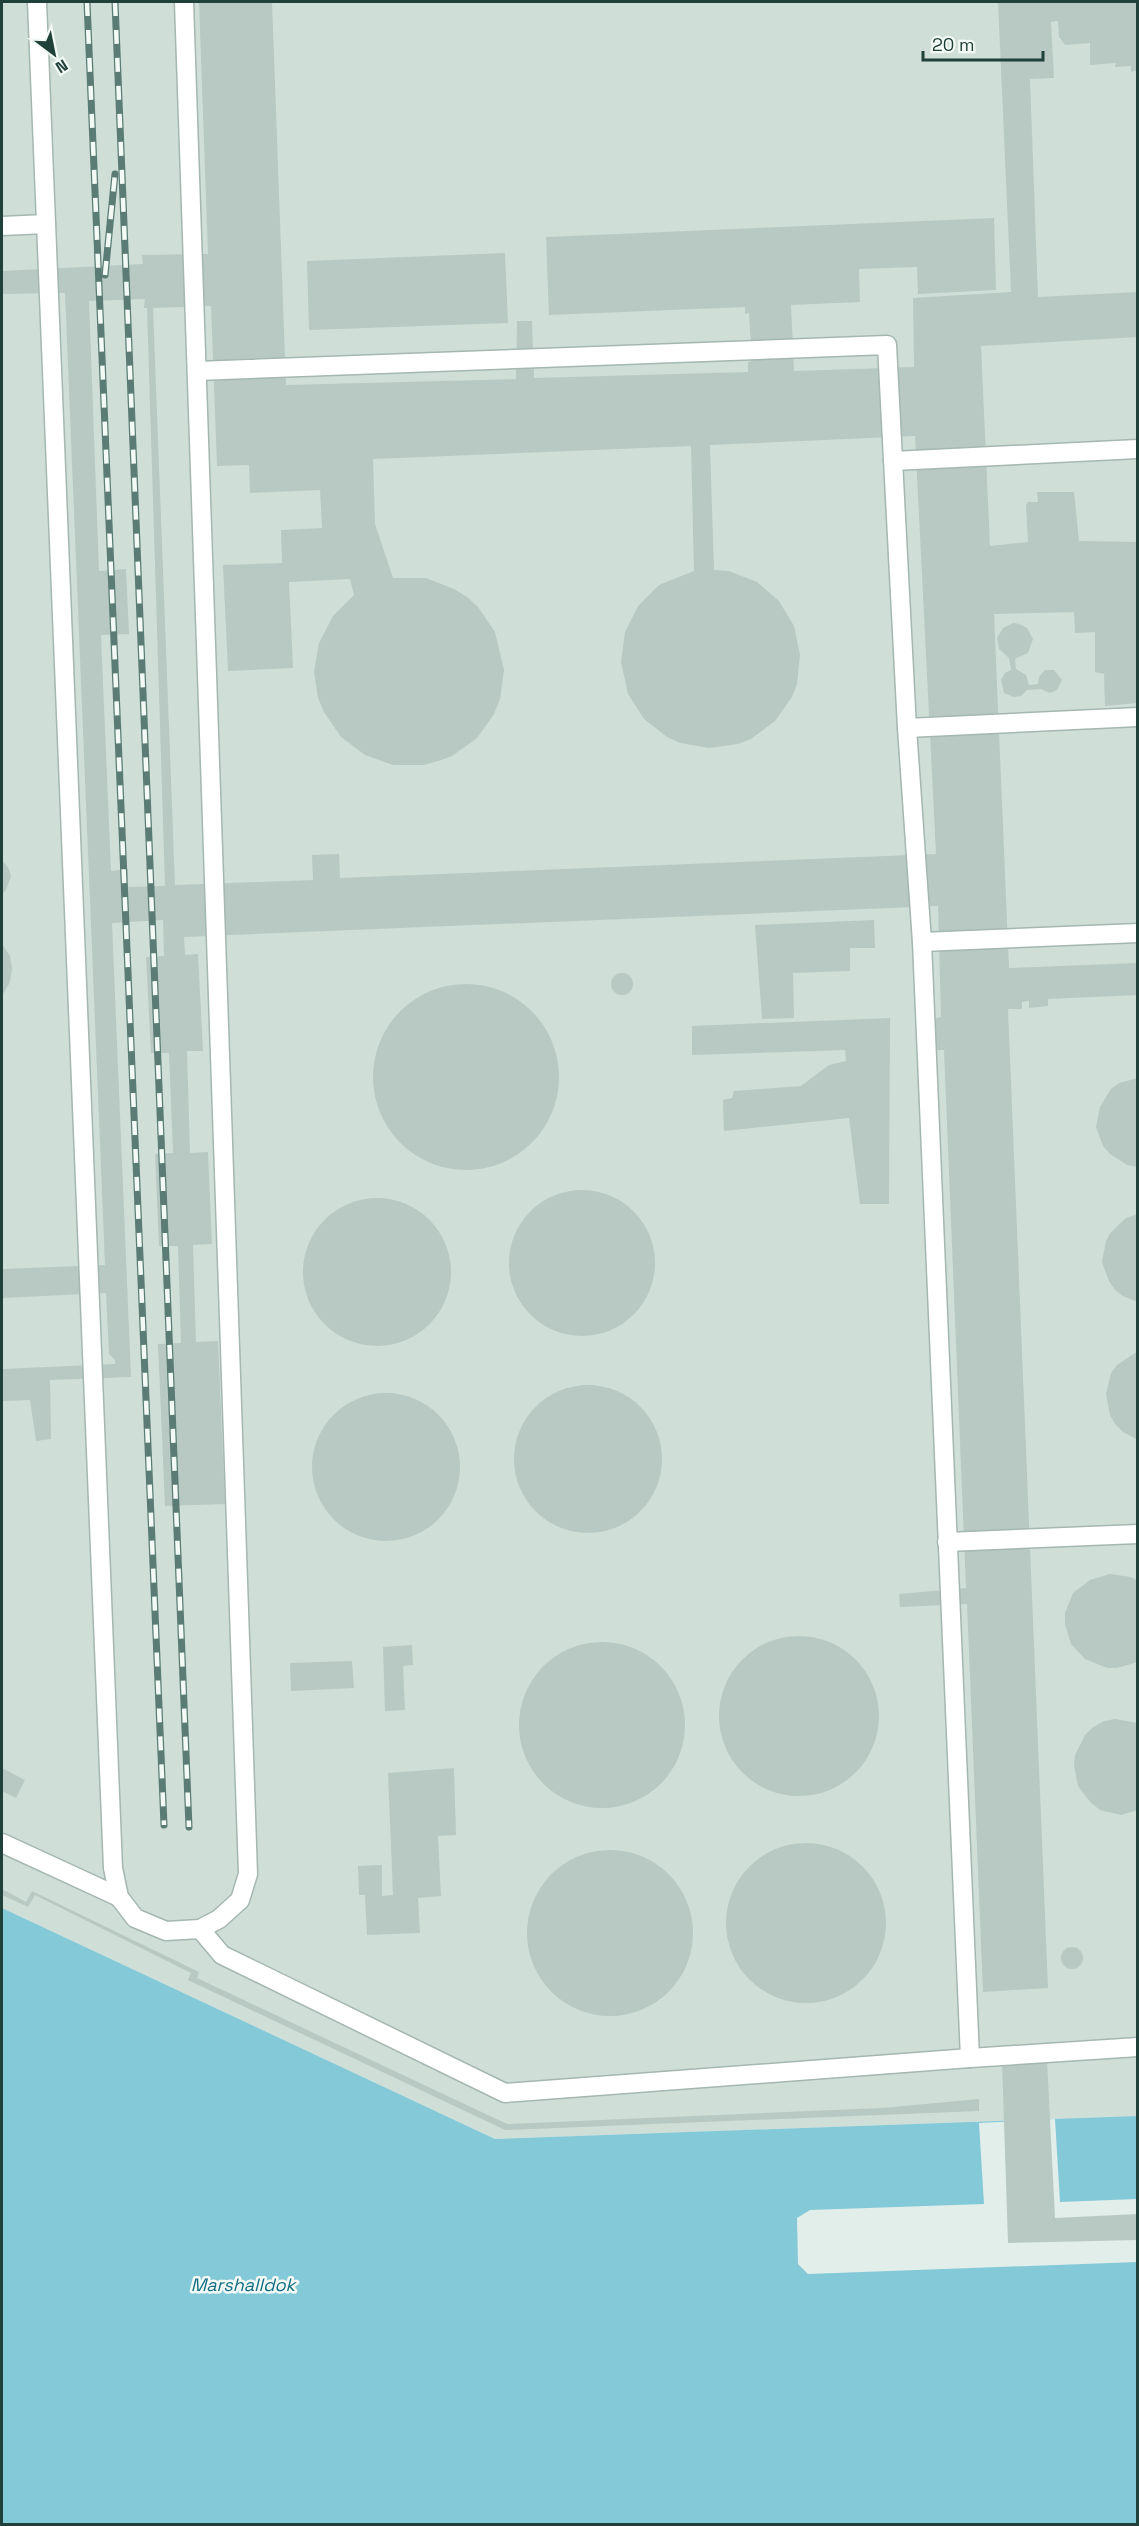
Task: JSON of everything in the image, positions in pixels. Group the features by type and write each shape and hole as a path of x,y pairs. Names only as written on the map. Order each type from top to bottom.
{"lane":[{"path":"37,2 112,1856 119,1897 135,1918 166,1931 200,1929 219,1919 240,1900 249,1874 184,2"},
{"path":"2,226 46,224"},
{"path":"197,371 887,345 907,728 922,942 970,2058"},
{"path":"893,460 1137,449"},
{"path":"907,728 1137,717"},
{"path":"922,942 1137,933"},
{"path":"947,1542 1137,1534"},
{"path":"2,1843 119,1897"},
{"path":"200,1929 222,1955 506,2092 1137,2047"}],"shaded area":[{"path":"2,2 1137,2 1137,2116 495,2139 2,1908"}],"water":[{"name":"Marshalldok","path":"2,1908 495,2139 1137,2116 1137,2524 2,2524"}],"pier":[{"path":"1055,2119 1060,2202 1137,2199 1137,2262 808,2274 798,2264 797,2218 810,2210 984,2204 979,2123"}],"building":[{"path":"199,2 272,2 286,385 516,379 517,321 532,321 534,378 748,372 748,362 752,361 749,313 745,314 745,307 549,315 546,237 994,218 996,290 918,294 917,267 859,269 860,302 791,305 794,371 914,367 913,298 1011,292 998,2 1138,2 1138,70 1131,72 1131,66 1115,67 1116,63 1090,65 1090,43 1065,45 1059,37 1058,21 1051,22 1054,78 1030,79 1038,297 1138,292 1138,337 981,346 990,546 1028,542 1026,505 1028,502 1038,502 1037,492 1074,492 1079,541 1138,542 1138,703 1105,706 1104,674 1095,672 1095,632 1075,633 1074,612 994,614 1009,968 1138,963 1138,995 1048,999 1048,1006 1029,1008 1029,1001 1022,1002 1022,1009 1008,1009 1048,1988 983,1992 967,1604 900,1607 899,1594 966,1588 944,1050 934,1050 933,1019 941,1017 938,906 184,937 185,955 198,954 203,1051 187,1051 190,1153 208,1152 212,1244 193,1245 196,1342 218,1341 225,1504 165,1506 158,1344 181,1343 178,1246 159,1246 155,1154 173,1153 169,1053 151,1053 146,957 164,956 163,920 112,923 131,1377 50,1380 51,1439 36,1441 30,1400 2,1401 2,1369 115,1364 115,1360 109,1354 106,1293 2,1298 2,1269 105,1265 65,293 2,294 2,271 143,264 142,255 208,254","holes":["145,299 165,886 128,887 128,869 111,871 101,635 129,634 126,569 99,571 89,301","211,306 217,466 249,465 250,493 320,490 322,528 281,530 282,563 223,565 228,671 293,668 289,582 350,579 354,595 333,616 319,643 314,672 318,698 324,712 341,737 365,755 393,765 424,765 438,761 452,756 477,738 494,714 500,699 504,670 495,632 478,607 467,597 426,578 393,578 375,524 373,459 691,446 694,571 659,585 638,606 625,632 621,662 628,694 644,719 667,737 680,743 709,748 738,744 751,739 775,721 792,697 797,684 800,655 794,626 779,601 757,582 729,571 714,570 710,445 915,436 936,854 340,878 339,854 312,855 313,880 175,885 153,308"]},
{"path":"505,253 508,323 309,330 307,261"},
{"path":"1013,623 1027,628 1033,639 1028,653 1015,659 1016,669 1026,675 1029,685 1038,684 1039,677 1045,670 1054,670 1062,680 1057,690 1050,693 1041,689 1027,690 1021,696 1014,697 1004,693 1001,680 1005,673 1011,670 1009,658 999,649 997,638 1003,628"},
{"path":"2,860 9,869 11,877 2,894"},
{"path":"874,920 875,948 850,948 850,971 793,973 794,1018 762,1019 755,925"},
{"path":"2,944 10,956 12,969 10,982 2,996"},
{"path":"622,973 630,976 633,984 630,992 622,995 614,992 611,984 614,976"},
{"path":"466,984 501,991 532,1011 552,1042 559,1077 552,1112 532,1143 501,1163 466,1170 431,1163 400,1143 380,1112 373,1077 380,1042 400,1011 431,991"},
{"path":"890,1018 889,1204 860,1204 849,1118 724,1131 723,1100 732,1098 734,1091 801,1086 829,1065 846,1061 845,1050 692,1055 692,1026"},
{"path":"1138,1078 1138,1167 1127,1165 1110,1154 1103,1146 1096,1127 1100,1107 1111,1089 1119,1083"},
{"path":"582,1190 610,1195 634,1211 650,1235 655,1263 650,1291 634,1315 610,1331 582,1336 554,1331 530,1315 514,1291 509,1263 514,1235 530,1211 554,1195"},
{"path":"377,1198 405,1203 418,1210 429,1220 439,1231 446,1244 451,1272 446,1300 439,1313 429,1324 418,1334 405,1341 377,1346 349,1341 336,1334 325,1324 315,1313 308,1300 303,1272 308,1244 315,1231 325,1220 336,1210 349,1203"},
{"path":"1138,1214 1138,1302 1115,1290 1102,1262 1106,1241 1111,1232 1126,1218"},
{"path":"1138,1351 1138,1440 1123,1432 1115,1424 1110,1415 1106,1394 1111,1373 1117,1365"},
{"path":"588,1385 616,1390 629,1397 640,1407 650,1418 657,1431 662,1459 657,1487 650,1500 640,1511 629,1521 616,1528 588,1533 560,1528 547,1521 536,1511 526,1500 519,1487 514,1459 519,1431 526,1418 536,1407 547,1397 560,1390"},
{"path":"386,1393 414,1398 439,1414 455,1439 460,1467 455,1495 439,1520 414,1536 386,1541 358,1536 333,1520 317,1495 312,1467 317,1439 333,1414 358,1398"},
{"path":"1110,1574 1131,1577 1138,1581 1138,1662 1117,1668 1107,1668 1085,1659 1071,1644 1065,1624 1065,1613 1073,1593 1090,1580"},
{"path":"799,1636 815,1637 830,1642 844,1649 856,1659 866,1671 873,1685 878,1700 878,1732 873,1747 866,1761 856,1773 844,1783 830,1790 815,1795 799,1796 783,1795 768,1790 754,1783 742,1773 732,1761 725,1747 720,1732 719,1716 720,1700 725,1685 732,1671 742,1659 754,1649 768,1642 783,1637"},
{"path":"602,1642 634,1649 648,1656 660,1667 671,1679 678,1693 685,1725 678,1757 671,1771 660,1783 648,1794 634,1801 602,1808 570,1801 556,1794 544,1783 533,1771 526,1757 519,1725 526,1693 533,1679 544,1667 556,1656 570,1649"},
{"path":"412,1645 413,1665 403,1666 405,1710 385,1711 383,1647"},
{"path":"352,1661 354,1688 291,1691 290,1663"},
{"path":"1115,1719 1138,1723 1138,1810 1121,1815 1100,1810 1091,1803 1078,1786 1074,1765 1075,1755 1085,1735 1104,1721"},
{"path":"2,1768 25,1780 16,1798 2,1791"},
{"path":"454,1768 456,1835 438,1836 441,1896 418,1898 420,1933 367,1935 365,1895 359,1895 358,1866 382,1865 382,1896 393,1895 388,1773"},
{"path":"806,1843 822,1844 837,1849 863,1866 880,1892 885,1907 885,1939 880,1954 863,1980 837,1997 822,2002 806,2003 790,2002 775,1997 749,1980 732,1954 727,1939 726,1923 727,1907 732,1892 749,1866 775,1849 790,1844"},
{"path":"610,1850 642,1857 656,1864 668,1875 679,1887 686,1901 693,1933 686,1965 679,1979 668,1991 656,2002 642,2009 610,2016 578,2009 564,2002 552,1991 541,1979 534,1965 527,1933 534,1901 541,1887 552,1875 564,1864 578,1857"},
{"path":"2,1889 26,1902 32,1891 199,1972 197,1978 507,2124 882,2108 979,2099 979,2111 505,2130 188,1980 191,1973 35,1895 28,1907 2,1895"},
{"path":"1072,1947 1080,1950 1083,1958 1080,1966 1072,1969 1064,1966 1061,1958 1064,1950"},
{"path":"1047,2060 1055,2218 1138,2214 1138,2240 1008,2243 1002,2062"}],"railway":[{"path":"87,2 164,1825"},
{"path":"115,2 189,1827"},
{"path":"105,275 115,174"}]}
